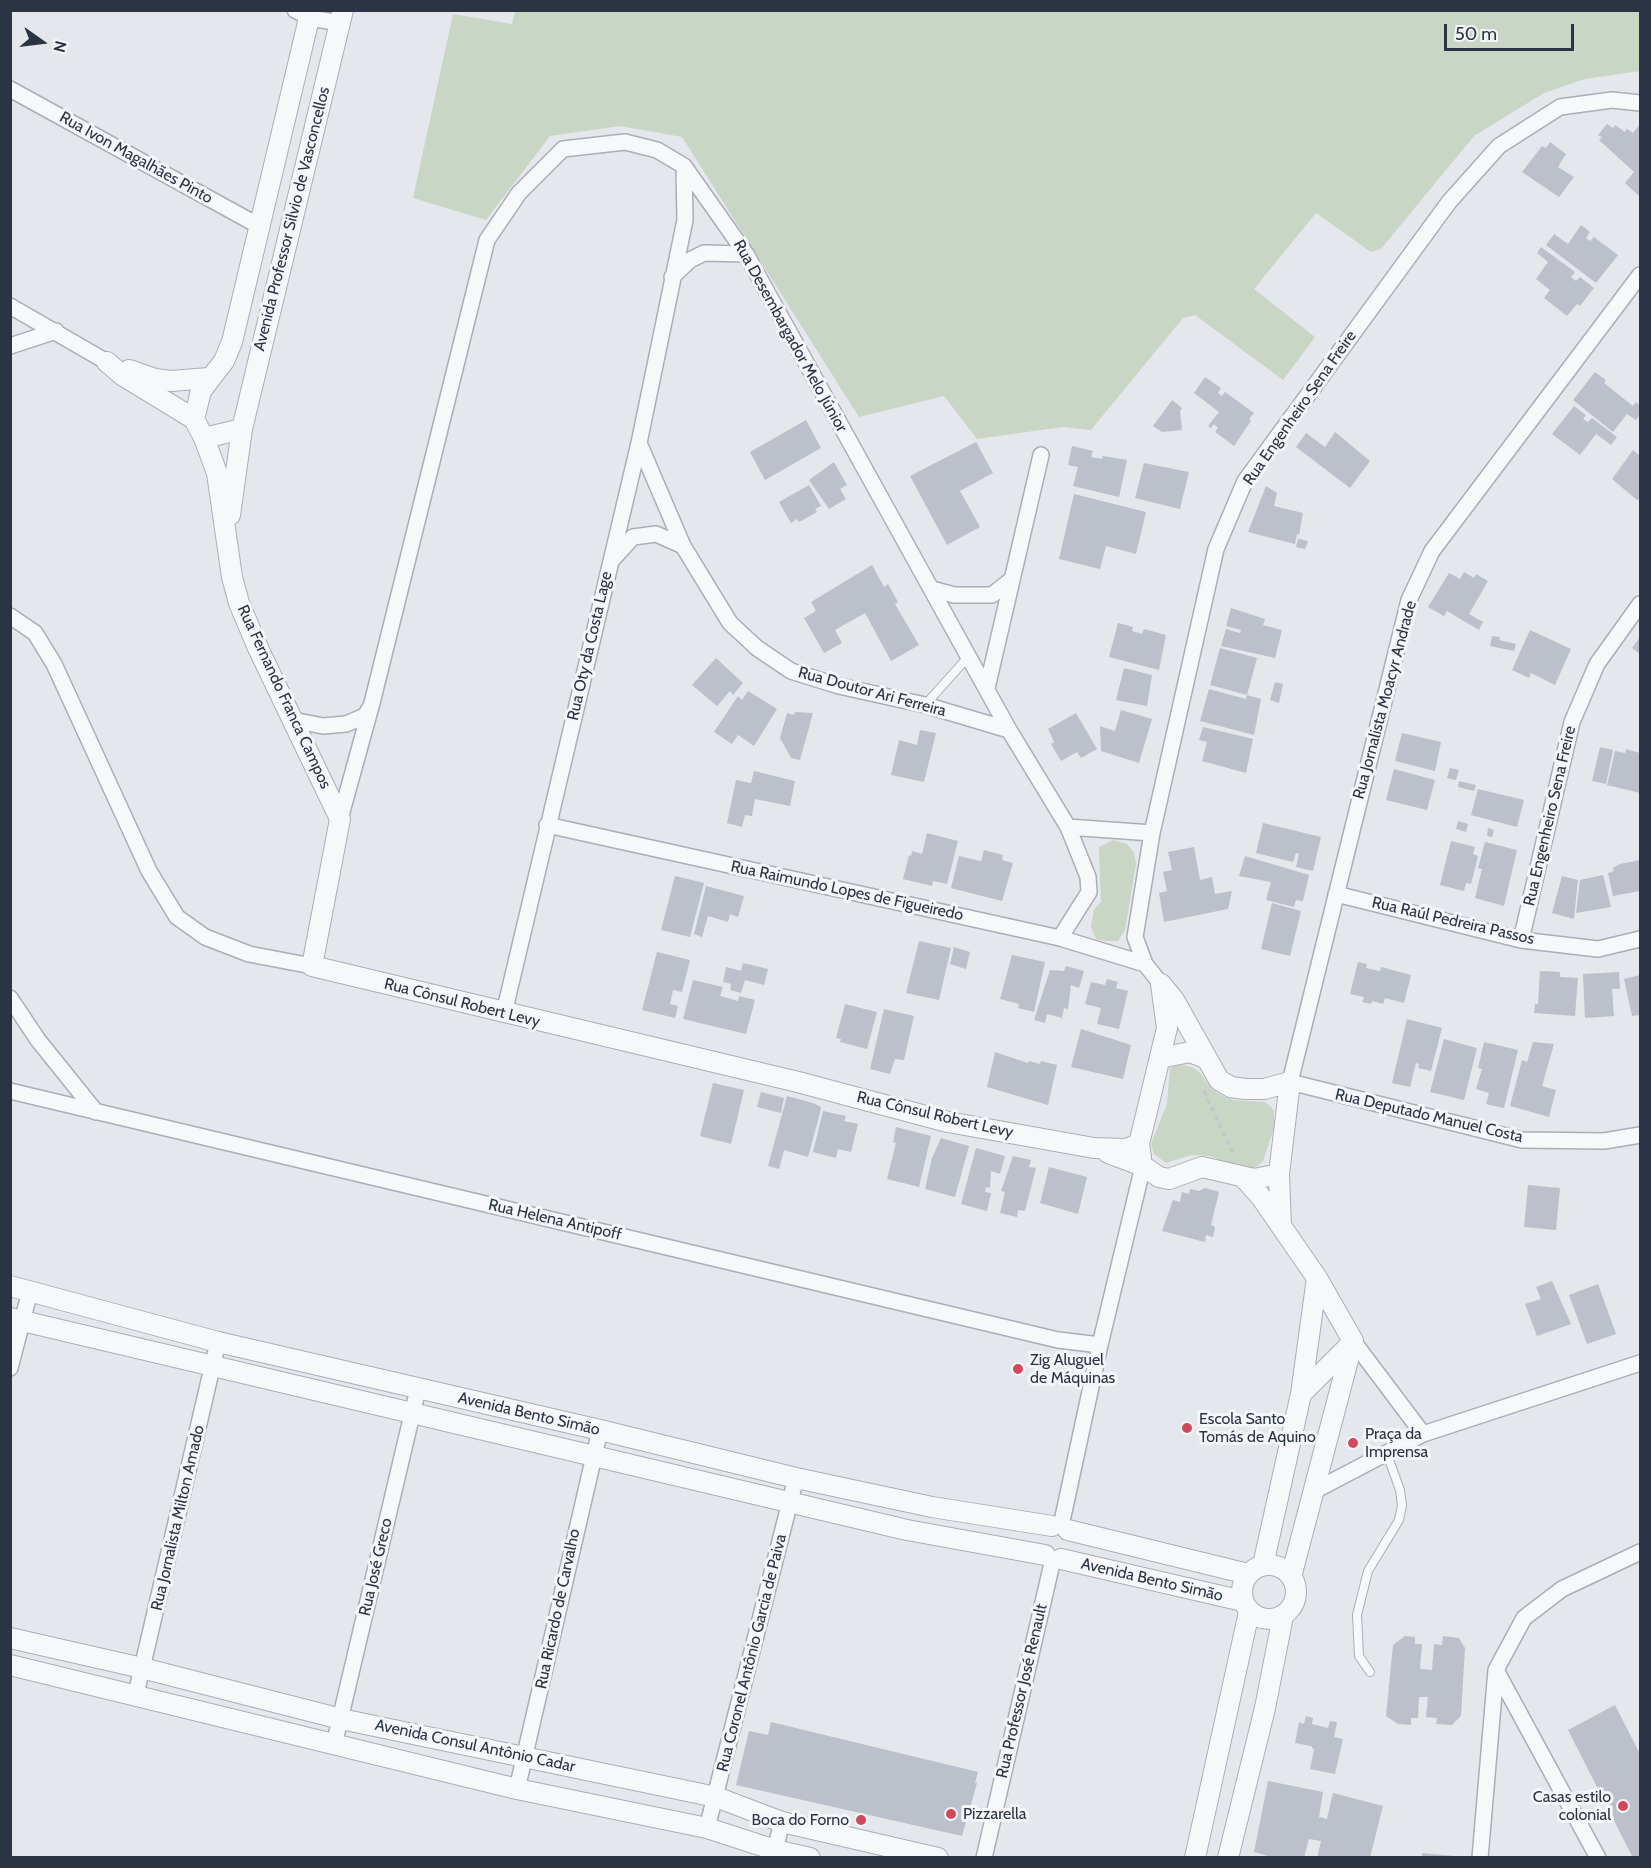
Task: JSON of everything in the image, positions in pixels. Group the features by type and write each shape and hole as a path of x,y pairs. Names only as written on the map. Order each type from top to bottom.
{"street":[{"path":"305,13 342,17"},
{"name":"Avenida Professor Silvio de Vasconcellos","path":"194,419 198,396 229,351 261,227 305,13"},
{"name":"Avenida Professor Silvio de Vasconcellos","path":"242,429 342,17"},
{"name":"Rua Ivon Magalhães Pinto","path":"10,89 261,227"},
{"name":"Rua Engenheiro Sena Freire","path":"1145,964 1135,937 1152,833 1216,549 1245,481 1449,202 1499,146 1560,107 1612,100 1641,103"},
{"name":"Rua Desembargador Melo Júnior","path":"312,966 340,819 372,704 487,240 519,193 563,149 625,142 657,150 684,166 746,254 1010,730 1068,826 1088,877 1089,891 1060,938"},
{"name":"Rua Oty da Costa Lage","path":"504,1013 639,443 685,220 684,166"},
{"path":"672,277 690,260 704,253 746,254"},
{"name":"Rua Jornalista Moacyr Andrade","path":"1290,1082 1399,632 1409,600 1432,551 1641,275"},
{"path":"10,306 107,362 122,375 194,419"},
{"path":"10,346 56,331"},
{"path":"107,362 154,379 171,381 209,378"},
{"name":"Rua Fernando Franca Campos","path":"194,419 218,473 226,538 239,603 340,819"},
{"path":"204,438 242,429"},
{"name":"Rua Fernando Franca Campos","path":"226,538 242,429"},
{"name":"Rua Doutor Ari Ferreira","path":"639,443 683,546 730,623 757,648 791,671 839,686 925,705 1010,730"},
{"path":"987,688 1041,455"},
{"path":"610,562 633,537 656,534 683,546"},
{"path":"932,589 954,595 992,595 1011,580"},
{"name":"Rua Engenheiro Sena Freire","path":"1521,940 1572,722 1597,664 1641,604"},
{"name":"Rua Cônsul Robert Levy","path":"10,616 35,633 54,664 149,871 177,917 205,938 249,954 312,966 798,1082 948,1122 1094,1148 1126,1149 1138,1144"},
{"path":"293,720 323,726 346,724 365,716 372,704"},
{"name":"Rua Raimundo Lopes de Figueiredo","path":"547,825 1060,938 1145,964"},
{"path":"1068,826 1152,833"},
{"name":"Rua Raúl Pedreira Passos","path":"1336,894 1521,940 1598,948 1641,939"},
{"path":"1145,964 1174,1000 1219,1080 1231,1087 1264,1089 1290,1082 1279,1174 1281,1226"},
{"path":"1060,1527 1143,1166 1138,1144 1167,1028 1161,984"},
{"path":"10,998 38,1040 96,1112"},
{"path":"1160,1058 1190,1052 1205,1058"},
{"name":"Rua Deputado Manuel Costa","path":"1290,1082 1522,1140 1604,1141 1641,1135"},
{"path":"1264,1089 1287,1112"},
{"name":"Rua Helena Antipoff","path":"10,1091 1047,1337 1100,1345"},
{"name":"Rua Cônsul Robert Levy","path":"1094,1148 1143,1166"},
{"path":"1143,1166 1159,1177 1169,1179 1202,1167 1254,1179 1279,1174"},
{"path":"1243,1177 1261,1197 1317,1278 1353,1341 1423,1434"},
{"path":"1195,1857 1246,1607 1241,1592 1255,1570 1300,1394 1317,1278"},
{"name":"Avenida Bento Simão","path":"10,1286 218,1342 600,1430 796,1479 932,1507 1060,1527 1255,1570"},
{"path":"10,1368 16,1320 30,1291"},
{"name":"Avenida Bento Simão","path":"16,1320 907,1530 1053,1558 1246,1607"},
{"path":"1300,1394 1353,1341"},
{"path":"1246,1607 1267,1620 1282,1616 1292,1607 1296,1595 1291,1577 1353,1341"},
{"name":"Rua Jornalista Milton Amado","path":"136,1694 218,1342"},
{"path":"1314,1491 1423,1434 1641,1363"},
{"name":"Rua José Greco","path":"334,1745 418,1389"},
{"name":"Rua Ricardo de Carvalho","path":"517,1789 600,1430"},
{"name":"Rua Coronel Antônio Garcia de Paiva","path":"707,1828 796,1479"},
{"path":"1060,1527 1073,1538 1074,1546 1069,1554 1053,1558 1040,1547 1040,1538 1044,1531 1060,1527"},
{"path":"1480,1857 1496,1670 1524,1618 1562,1589 1641,1552"},
{"name":"Rua Professor José Renault","path":"984,1857 1053,1558"},
{"path":"1255,1570 1279,1566 1291,1577"},
{"path":"1228,1857 1265,1708 1282,1616"},
{"name":"Avenida Consul Antônio Cadar","path":"10,1638 142,1668 340,1719 716,1797 782,1822 938,1857"},
{"name":"Avenida Consul Antônio Cadar","path":"10,1665 517,1789 707,1828 774,1854 810,1857"},
{"path":"1496,1670 1598,1857"},
{"path":"774,1854 782,1822"}],"lane":[{"path":"925,705 969,656"},
{"path":"1370,1672 1359,1656 1358,1615 1368,1571 1399,1520 1402,1505 1400,1490 1387,1454"}],"path":[{"path":"1201,1083 1243,1177"}],"green space":[{"path":"515,11 1640,11 1640,71 1585,79 1544,93 1474,136 1381,249 1371,252 1316,213 1254,289 1315,337 1283,380 1195,315 1183,318 1091,430 1063,427 977,439 944,396 859,417 682,137 620,126 550,136 486,220 413,198 453,14 512,24"},
{"path":"1113,840 1127,844 1134,853 1136,864 1125,930 1118,941 1106,941 1096,939 1091,927 1094,909 1101,902 1099,847"},
{"path":"1176,1064 1192,1067 1200,1073 1212,1089 1223,1096 1234,1100 1265,1102 1271,1107 1274,1112 1274,1128 1263,1161 1256,1167 1247,1170 1210,1156 1191,1155 1166,1163 1154,1154 1151,1144 1167,1104 1170,1069"}],"building":[{"path":"1607,124 1613,128 1615,125 1625,132 1627,129 1633,133 1640,124 1640,197 1625,183 1634,172 1599,140 1602,137 1598,135"},
{"path":"1550,142 1566,154 1558,167 1574,177 1559,197 1522,172 1542,146 1546,148"},
{"path":"1581,225 1590,232 1586,238 1590,241 1594,237 1618,255 1596,283 1546,245 1554,234 1568,244"},
{"path":"1541,247 1575,272 1571,277 1576,281 1580,277 1594,288 1580,306 1577,304 1567,316 1544,298 1550,290 1536,279 1548,262 1537,253"},
{"path":"1595,372 1606,380 1604,383 1633,406 1636,402 1640,406 1640,414 1636,420 1627,414 1613,432 1573,400"},
{"path":"1205,377 1221,388 1218,393 1222,396 1225,392 1254,413 1234,446 1215,432 1218,428 1214,424 1211,428 1208,426 1219,412 1194,393"},
{"path":"1172,400 1182,408 1180,411 1182,430 1162,432 1153,426"},
{"path":"1574,406 1586,415 1583,419 1588,422 1592,418 1617,437 1611,445 1596,434 1580,455 1552,434"},
{"path":"806,420 821,448 765,480 750,452"},
{"path":"1335,432 1370,461 1350,488 1296,447 1306,433 1325,447"},
{"path":"976,442 993,473 960,491 980,527 947,545 910,476"},
{"path":"1072,446 1093,451 1091,457 1102,459 1103,456 1127,460 1119,497 1073,486 1078,467 1068,465"},
{"path":"1633,450 1640,456 1640,498 1637,500 1612,479"},
{"path":"834,462 847,485 840,489 846,499 829,509 809,480"},
{"path":"1144,463 1189,472 1180,509 1135,498"},
{"path":"809,485 821,506 815,509 817,512 799,522 797,519 791,523 779,502"},
{"path":"1266,486 1277,493 1274,506 1303,513 1295,544 1248,532"},
{"path":"1074,494 1146,512 1136,554 1106,546 1100,569 1059,559"},
{"path":"1298,539 1308,541 1305,549 1296,547"},
{"path":"872,565 884,587 888,584 898,602 895,604 919,645 891,661 865,613 835,630 842,643 824,653 804,618 816,611 811,602"},
{"path":"1464,572 1474,578 1476,574 1488,581 1469,614 1483,622 1479,630 1447,611 1444,616 1428,607 1449,573 1460,579"},
{"path":"1231,608 1265,619 1263,625 1282,630 1275,658 1221,646 1226,629 1240,633 1241,630 1226,626"},
{"path":"1118,623 1133,627 1132,631 1142,634 1144,629 1166,635 1159,670 1109,657"},
{"path":"1530,630 1571,649 1555,685 1531,673 1529,678 1512,670"},
{"path":"1492,636 1516,644 1514,651 1490,646"},
{"path":"1640,637 1640,654 1632,648"},
{"path":"1220,648 1257,658 1247,695 1210,685"},
{"path":"716,658 743,683 733,695 730,691 717,706 692,685"},
{"path":"1124,668 1152,675 1147,706 1116,700"},
{"path":"1275,682 1283,684 1279,703 1270,700"},
{"path":"1209,689 1246,699 1247,695 1261,699 1254,735 1200,721"},
{"path":"748,691 777,709 754,746 738,735 732,744 714,732 738,696 742,700"},
{"path":"1121,710 1152,719 1139,763 1101,751 1100,726 1115,731"},
{"path":"795,712 813,713 800,760 791,758 780,738 787,713 794,715"},
{"path":"1076,713 1097,749 1081,758 1077,752 1061,761 1051,744 1054,742 1048,729"},
{"path":"1203,727 1253,739 1246,773 1202,761 1207,742 1199,740"},
{"path":"920,730 936,733 924,782 891,775 899,740 917,745"},
{"path":"1402,733 1441,742 1435,771 1395,761"},
{"path":"1600,747 1613,750 1606,784 1592,781"},
{"path":"1626,749 1640,753 1640,793 1607,785 1615,751 1625,753"},
{"path":"1450,768 1459,770 1456,780 1447,778"},
{"path":"1394,769 1435,780 1427,810 1386,800"},
{"path":"754,771 795,781 790,806 755,799 752,816 745,815 742,827 727,823 736,780 751,783"},
{"path":"1459,781 1476,785 1474,791 1458,787"},
{"path":"1478,789 1524,800 1517,827 1471,815"},
{"path":"1458,821 1468,824 1466,832 1456,829"},
{"path":"1263,823 1321,837 1313,871 1296,867 1299,854 1296,853 1293,862 1256,853"},
{"path":"1488,828 1494,830 1492,837 1487,836"},
{"path":"927,833 958,841 947,884 933,881 932,886 903,879 909,855 911,856 912,851 922,854"},
{"path":"1451,841 1475,847 1473,854 1478,856 1471,884 1466,883 1464,891 1440,885"},
{"path":"1485,842 1517,850 1504,906 1475,898 1482,869 1478,868"},
{"path":"1194,847 1200,880 1212,877 1215,894 1232,891 1228,909 1164,922 1159,893 1167,891 1163,872 1172,870 1168,852"},
{"path":"984,850 1003,855 1002,860 1013,863 1002,901 951,888 959,856 981,861"},
{"path":"1245,856 1309,875 1303,901 1296,900 1294,907 1266,900 1271,882 1239,876"},
{"path":"1640,860 1640,891 1613,896 1608,873 1614,871 1613,868 1620,864"},
{"path":"1603,875 1611,907 1576,913 1580,880"},
{"path":"675,876 704,883 690,937 661,930"},
{"path":"1562,876 1578,880 1574,919 1552,913"},
{"path":"706,886 744,896 738,917 730,914 728,922 708,916 702,937 694,934"},
{"path":"1272,903 1301,911 1290,956 1261,949"},
{"path":"919,941 951,948 939,1000 906,993"},
{"path":"954,947 970,952 966,969 950,964"},
{"path":"657,952 690,960 682,992 673,990 670,1004 678,1006 675,1018 642,1010"},
{"path":"1012,955 1045,962 1034,1012 1018,1008 1019,1004 1000,999"},
{"path":"1358,962 1367,964 1366,968 1380,971 1381,967 1411,975 1404,1003 1385,998 1383,1004 1372,1001 1371,1004 1362,1002 1364,997 1350,994"},
{"path":"743,963 768,969 764,985 745,980 741,993 730,990 731,984 723,982 726,967 741,971"},
{"path":"1066,966 1084,971 1079,988 1071,985 1068,1009 1064,1008 1062,1018 1047,1014 1045,1023 1034,1020 1050,970 1064,971"},
{"path":"1540,971 1560,972 1560,977 1578,978 1575,1016 1534,1013 1535,1004 1538,1004"},
{"path":"1619,972 1620,989 1612,989 1614,1016 1585,1018 1583,974"},
{"path":"1640,975 1640,1015 1632,1016 1624,979"},
{"path":"1107,979 1118,982 1116,988 1128,991 1119,1029 1097,1024 1101,1008 1085,1004 1091,982 1105,985"},
{"path":"693,980 723,987 720,996 738,1001 739,996 755,1000 746,1034 683,1019"},
{"path":"845,1004 877,1012 867,1049 840,1042 841,1039 836,1038"},
{"path":"884,1009 914,1016 904,1060 895,1059 890,1074 870,1069"},
{"path":"1407,1019 1442,1028 1431,1071 1418,1068 1419,1064 1416,1063 1410,1087 1392,1083"},
{"path":"1081,1029 1131,1045 1123,1079 1071,1067"},
{"path":"1444,1039 1477,1048 1464,1100 1430,1092"},
{"path":"1484,1042 1518,1050 1504,1108 1486,1104 1489,1093 1476,1089 1482,1069 1478,1068"},
{"path":"1533,1042 1554,1044 1542,1086 1556,1090 1549,1117 1510,1106 1522,1060 1527,1062"},
{"path":"995,1052 1028,1063 1029,1061 1040,1064 1041,1061 1057,1065 1048,1105 987,1087"},
{"path":"713,1083 744,1090 731,1144 700,1136"},
{"path":"761,1092 784,1098 781,1113 757,1107"},
{"path":"787,1096 821,1107 808,1157 784,1150 779,1169 768,1166"},
{"path":"823,1111 846,1116 844,1121 858,1124 851,1152 838,1149 836,1158 813,1152"},
{"path":"896,1127 931,1136 919,1187 887,1179 896,1143 893,1142"},
{"path":"941,1138 969,1146 955,1197 925,1189 932,1158"},
{"path":"976,1148 1005,1156 1000,1174 991,1171 990,1188 986,1187 985,1192 991,1193 987,1211 961,1204"},
{"path":"1013,1156 1031,1160 1029,1167 1036,1168 1025,1211 1018,1210 1017,1217 1000,1213 1005,1192 1001,1191"},
{"path":"1049,1167 1087,1177 1078,1214 1040,1203"},
{"path":"1528,1185 1560,1188 1556,1230 1524,1227"},
{"path":"1205,1188 1219,1192 1211,1225 1215,1227 1213,1237 1206,1235 1205,1242 1162,1231 1173,1200 1180,1202 1182,1192 1189,1194 1190,1189 1199,1191"},
{"path":"1552,1281 1571,1324 1537,1336 1525,1304 1541,1299 1536,1287"},
{"path":"1598,1284 1616,1334 1587,1344 1569,1295"},
{"path":"1405,1636 1415,1637 1415,1644 1422,1644 1420,1669 1432,1670 1434,1644 1442,1645 1443,1636 1459,1638 1465,1648 1461,1716 1452,1725 1436,1724 1437,1718 1426,1717 1428,1697 1419,1697 1418,1718 1411,1718 1411,1725 1398,1724 1386,1716 1393,1645"},
{"name":"Casas estilo colonial","path":"1615,1705 1640,1754 1640,1858 1633,1858 1568,1730"},
{"path":"1306,1716 1313,1718 1312,1724 1328,1728 1330,1721 1337,1722 1334,1737 1343,1739 1335,1774 1310,1769 1314,1750 1311,1746 1295,1743 1299,1722 1304,1724"},
{"path":"771,1722 978,1772 962,1836 736,1785 749,1731 768,1735"},
{"path":"1268,1781 1323,1792 1319,1817 1327,1819 1333,1793 1383,1806 1370,1858 1317,1858 1321,1841 1309,1839 1304,1858 1275,1858 1254,1852"},
{"path":"1422,1853 1454,1856 1454,1858 1422,1858"}],"place":[{"name":"Zig Aluguel de Máquinas","path":"1018,1369"},
{"name":"Escola Santo Tomás de Aquino","path":"1187,1428"},
{"name":"Praça da Imprensa","path":"1353,1443"},
{"name":"Casas estilo colonial","path":"1623,1806"},
{"name":"Pizzarella","path":"951,1814"},
{"name":"Boca do Forno","path":"861,1820"}]}
